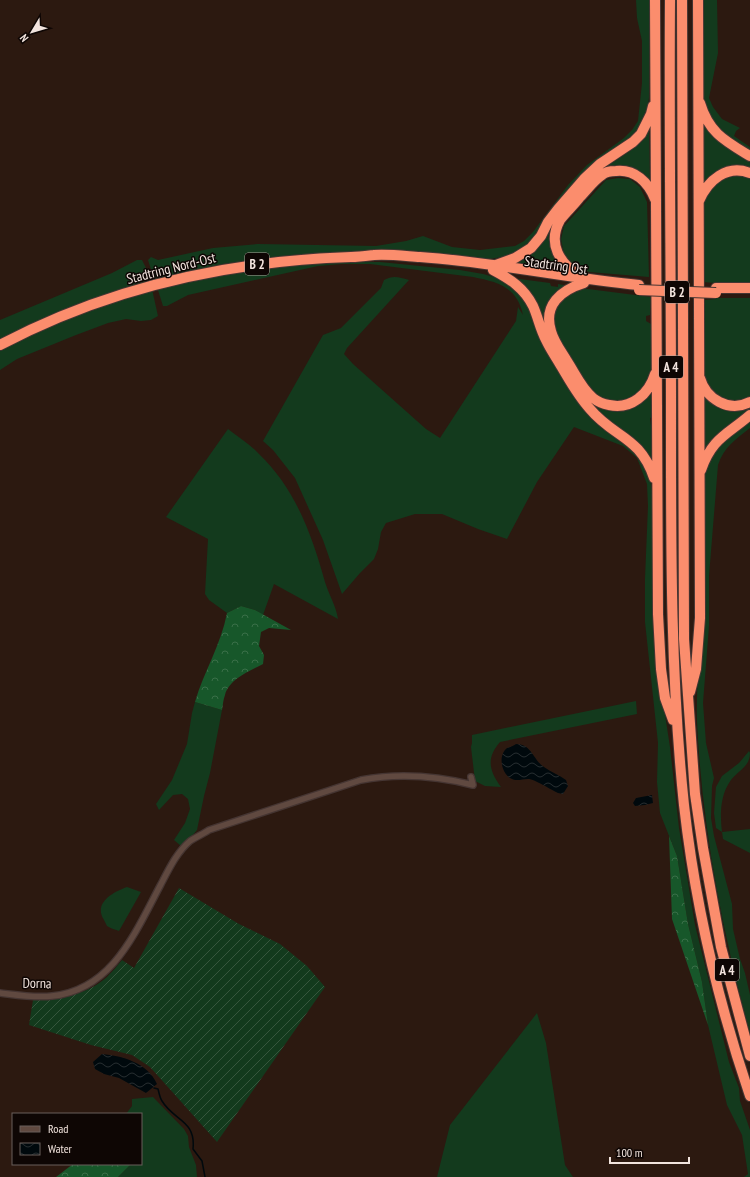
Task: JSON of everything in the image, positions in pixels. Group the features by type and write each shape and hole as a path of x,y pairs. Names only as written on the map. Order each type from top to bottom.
{"highway":[{"path":"655,0 658,614 662,669 666,698 678,734"},
{"name":"A 4","path":"670,0 671,541 675,696 684,806 698,901 711,960 736,1055 750,1096"},
{"name":"A 4","path":"682,0 684,639 688,702 695,794 708,884 721,947 750,1056"},
{"path":"688,702 696,669 700,618 697,96 698,0"},
{"path":"494,268 531,248 541,236 548,222 558,209 584,180 600,164 633,142 641,134 651,114 656,96"},
{"path":"697,96 702,110 714,131 721,138 750,156"},
{"path":"656,203 646,183 639,176 631,172 621,170 602,175 567,212 560,220 557,228 555,237 556,247 559,257 564,264 584,281 558,296 550,309 548,321 556,342 584,389 593,399 601,403 613,406 625,406 634,402 646,392 651,385 656,369"},
{"path":"698,205 707,185 714,178 723,173 732,171 744,170 750,173"},
{"name":"Stadtring Nord-Ost","path":"0,345 39,326 93,304 136,290 207,272 259,264 317,258 358,257 494,268"},
{"path":"494,268 509,278 527,296 533,306 546,340 578,395 600,420 627,438 643,454 652,470 657,487"},
{"name":"B 2","path":"494,268 584,281"},
{"name":"Stadtring Ost","path":"584,281 639,287 750,293"},
{"name":"Stadtring Ost","path":"716,291 750,288"},
{"path":"698,372 701,382 713,398 726,405 738,406 750,402"},
{"path":"699,478 707,455 713,446 729,430 750,415"}],"street":[{"name":"Dorna","path":"0,993 41,997 59,995 74,991 96,979 114,964 128,945 178,854 191,840 209,830 361,780 384,777 421,777 473,785 471,777"}],"green space":[{"path":"636,0 650,0 649,98 643,122 637,131 541,228 525,248 513,255 490,259 414,252 292,255 222,264 154,279 148,260 151,257 158,260 213,248 258,244 376,246 406,241 423,236 452,247 480,250 515,246 524,241 533,232 568,185 587,165 624,138 638,121 642,83 642,41 637,18"},
{"path":"701,0 717,0 718,53 709,98 713,107 722,119 740,128 736,131 734,136 750,147 750,153 728,140 711,122 703,100"},
{"path":"701,115 725,144 750,161 750,169 740,167 703,187"},
{"path":"649,130 650,181 631,168 607,166 635,146"},
{"path":"750,175 750,283 715,284 703,282 704,197 721,176"},
{"path":"618,178 630,179 640,187 647,202 649,277 589,272 575,267 564,254 561,239 564,226 606,180"},
{"path":"551,229 549,240 550,245 562,269 509,263 543,239"},
{"path":"137,260 142,260 149,280 72,306 0,340 0,320 112,273"},
{"path":"380,262 460,270 505,280 525,300 573,392 637,451 650,478 652,491 653,565 658,669 670,747 679,828 695,925 729,1062 739,1088 740,1101 750,1130 750,1177 744,1177 748,1174 742,1135 727,1105 708,1025 702,982 688,924 677,856 660,813 657,782 658,743 645,622 648,506 647,484 637,458 623,446 574,427 537,482 507,539 442,514 415,514 386,523 381,532 378,549 374,559 342,594 323,540 295,478 273,450 263,441 323,335 341,328 381,288 384,280 390,277 396,277 409,280 347,348 344,354 353,364 426,429 440,438 516,321 518,307 523,315 516,298 505,287 491,281 473,277 370,264 318,266 188,295 167,306 163,306 157,287 255,267"},
{"path":"512,278 550,283 551,286 558,287 558,284 569,286 558,293 550,337 606,408 651,390 653,391 653,417 650,418 651,425 653,426 653,467 589,405"},
{"path":"152,289 158,316 151,320 141,321 126,319 108,323 17,359 0,370 0,350 76,314"},
{"path":"577,289 651,297 650,315 646,316 646,321 651,324 651,374 638,396 616,404 593,395 556,335 553,312 563,295"},
{"path":"716,298 750,298 750,398 745,401 724,401 708,388 704,376 704,300"},
{"path":"704,395 710,399 750,406 750,412 704,455"},
{"path":"750,420 750,428 735,440 723,453 718,465 709,576 709,626 703,703 706,743 714,778 712,786 711,818 714,836 732,904 733,929 750,995 750,1033 722,917 715,879 703,801 697,712 705,469 714,449"},
{"path":"228,429 252,447 272,467 292,497 308,530 338,619 274,584 263,615 255,610 241,606 227,613 209,600 205,594 208,539 166,517"},
{"path":"241,606 255,610 291,630 269,628 261,632 259,646 264,655 263,664 241,676 231,684 224,697 222,710 195,702 221,636 227,613"},
{"path":"636,701 637,714 500,742 493,754 491,764 494,775 501,787 485,786 475,781 471,747 472,735"},
{"path":"195,702 222,710 197,830 181,846 174,840 185,823 190,809 188,799 182,794 173,795 159,810 156,804 172,780 187,744"},
{"path":"749,751 748,762 729,783 722,800 722,832 716,828 714,813 716,787 722,776 739,763"},
{"path":"750,829 750,853 723,839 722,832"},
{"path":"669,836 677,856 688,924 702,982 708,1025 672,919"},
{"path":"127,887 141,892 119,931 107,926 101,914 101,908 106,899"},
{"path":"179,888 239,924 280,944 307,966 325,987 217,1142 150,1067 132,1055 91,1045 29,1025 33,1000 63,997 90,988 107,977 122,960 134,968"},
{"path":"537,1013 546,1043 565,1165 573,1177 437,1177 450,1125"},
{"path":"153,1097 184,1129 188,1136 189,1147 196,1165 197,1177 118,1177 130,1165 142,1165 142,1113 127,1113 132,1106 132,1099"},
{"path":"72,1165 130,1165 118,1177 56,1177"}],"water":[{"path":"516,744 529,749 540,764 566,780 568,786 563,794 558,793 531,779 515,780 510,778 504,772 502,755 507,748"},
{"path":"652,795 653,803 635,806 633,803 636,798"},
{"path":"102,1054 134,1062 148,1071 157,1084 146,1093 119,1078 104,1074 95,1069 93,1062"}],"waterway":[{"path":"154,1088 158,1089 161,1100 167,1108 188,1126 193,1139 193,1149 202,1161 205,1177"}]}
